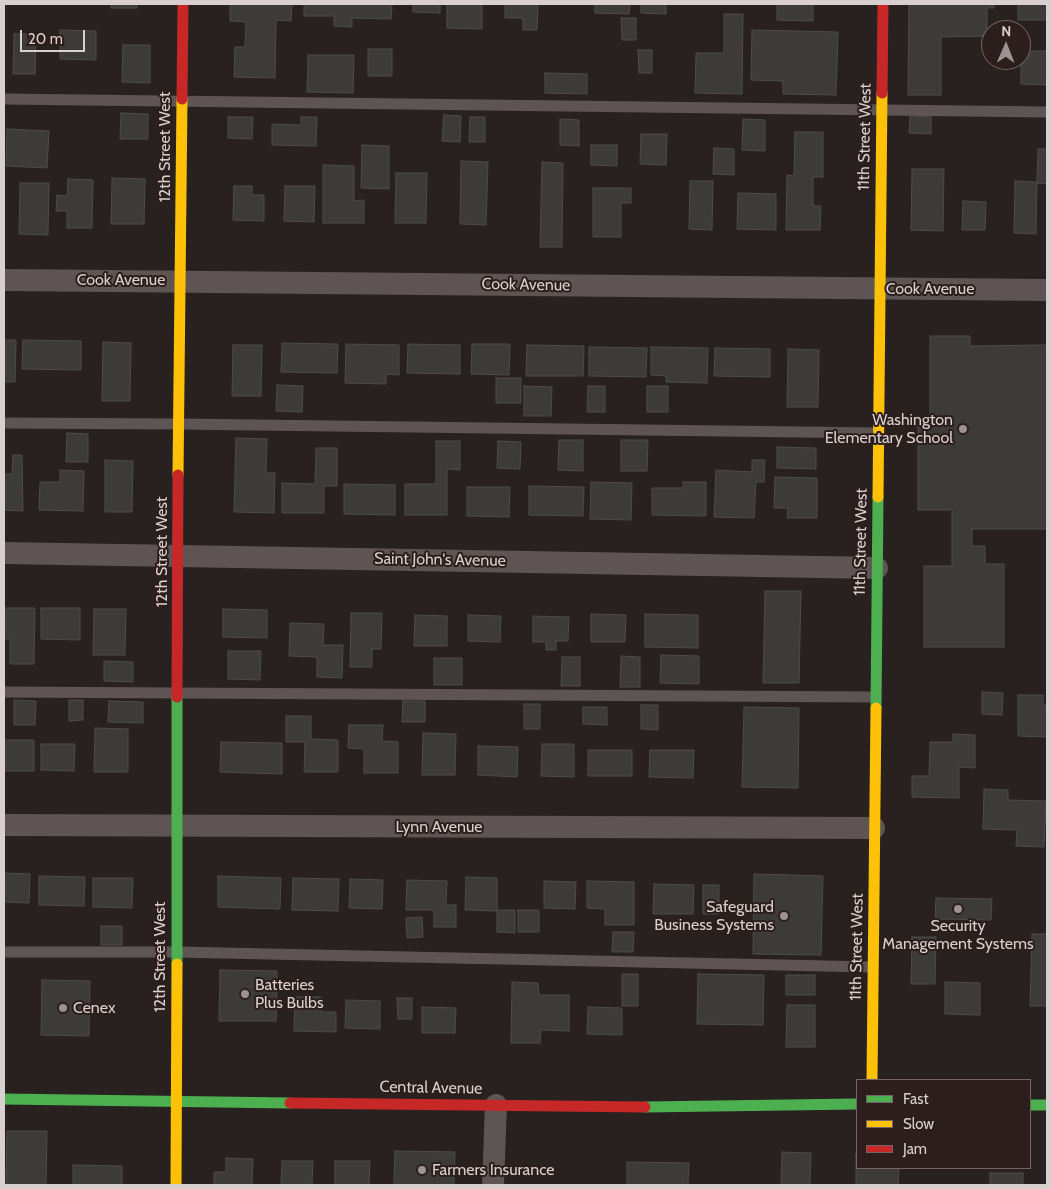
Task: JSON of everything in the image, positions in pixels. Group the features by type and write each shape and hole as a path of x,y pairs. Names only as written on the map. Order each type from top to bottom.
{"street":[{"name":"12th Street West","path":"176,1185 178,424 183,4"},
{"name":"11th Street West","path":"872,1079 883,4"},
{"name":"Cook Avenue","path":"4,280 180,280 1047,290"},
{"name":"Saint John's Avenue","path":"4,553 877,568"},
{"name":"Lynn Avenue","path":"4,825 874,828"},
{"name":"Central Avenue","path":"4,1099 615,1107 856,1104"},
{"path":"494,1185 496,1105"},
{"path":"1031,1105 1047,1105"}],"lane":[{"path":"4,99 1047,112"},
{"path":"4,424 178,424 878,433"},
{"path":"4,692 876,697"},
{"path":"4,952 176,952 873,968"}],"building":[{"path":"111,4 137,4 137,8 111,8"},
{"path":"230,4 292,4 291,21 276,20 275,78 234,77 235,47 245,47 246,22 230,21"},
{"path":"304,4 392,4 391,19 352,18 352,27 334,26 334,16 304,16"},
{"path":"413,4 440,4 440,13 413,12"},
{"path":"447,4 482,4 482,29 447,28"},
{"path":"505,4 538,4 537,30 523,30 523,18 505,18"},
{"path":"595,4 630,4 629,14 595,13"},
{"path":"641,4 666,4 666,14 641,13"},
{"path":"777,4 813,4 813,21 777,20"},
{"path":"909,4 994,4 994,8 987,8 987,20 981,20 981,36 941,37 941,95 908,95"},
{"path":"1018,4 1047,4 1047,20 1018,20"},
{"path":"724,14 743,14 742,94 695,93 696,53 724,53"},
{"path":"621,18 636,18 636,40 622,40"},
{"path":"60,30 96,31 96,60 60,59"},
{"path":"752,30 838,32 836,95 783,94 783,81 751,80"},
{"path":"14,34 36,34 35,74 13,74"},
{"path":"123,45 150,45 150,83 122,82"},
{"path":"368,49 392,49 392,76 368,76"},
{"path":"638,50 652,50 652,73 639,73"},
{"path":"1031,51 1047,51 1047,85 1021,84 1021,70 1031,70"},
{"path":"308,55 354,55 353,93 307,92"},
{"path":"545,73 587,74 587,94 545,93"},
{"path":"121,113 148,114 148,139 120,139"},
{"path":"444,115 461,116 460,142 442,141"},
{"path":"910,116 931,117 931,134 909,133"},
{"path":"228,117 253,117 252,139 228,138"},
{"path":"301,117 317,117 316,146 272,145 272,124 301,125"},
{"path":"470,117 485,117 485,142 469,142"},
{"path":"560,119 579,120 579,146 560,145"},
{"path":"743,119 765,120 765,151 742,150"},
{"path":"7,129 49,131 47,168 6,166"},
{"path":"795,132 823,132 823,177 813,177 813,206 821,206 820,230 786,230 787,175 794,176"},
{"path":"641,134 667,134 666,165 640,164"},
{"path":"362,145 389,146 389,189 361,188"},
{"path":"591,145 617,145 617,166 591,165"},
{"path":"714,148 734,149 734,175 713,174"},
{"path":"1038,149 1047,149 1047,184 1037,183"},
{"path":"461,161 488,162 486,225 460,224"},
{"path":"542,162 563,163 562,247 540,247"},
{"path":"323,165 354,166 354,201 364,200 364,223 323,223"},
{"path":"912,169 944,169 943,231 911,230"},
{"path":"396,173 427,173 426,223 395,223"},
{"path":"112,178 145,179 144,224 111,224"},
{"path":"68,179 93,180 92,228 67,228 67,211 56,211 57,195 67,196"},
{"path":"690,181 713,181 712,230 689,229"},
{"path":"1015,181 1037,182 1036,234 1014,233"},
{"path":"20,183 49,183 48,235 19,234"},
{"path":"234,186 252,186 252,195 264,195 264,221 233,220"},
{"path":"285,186 315,186 314,222 284,221"},
{"path":"593,188 631,188 631,203 621,203 621,237 593,237"},
{"path":"738,193 776,194 776,230 737,229"},
{"path":"963,201 986,202 985,230 962,230"},
{"path":"930,336 970,336 970,346 1047,345 1047,529 972,529 972,546 985,546 985,564 1004,564 1004,647 924,647 924,566 952,566 952,510 918,510 918,425 930,426"},
{"path":"4,340 16,340 15,382 4,382"},
{"path":"23,340 81,341 81,370 22,369"},
{"path":"103,342 131,343 130,401 102,401"},
{"path":"282,343 338,344 337,373 281,372"},
{"path":"346,344 399,345 399,375 386,374 386,384 345,383"},
{"path":"408,344 460,345 460,374 407,373"},
{"path":"472,344 510,344 509,375 471,374"},
{"path":"233,345 262,345 261,396 232,396"},
{"path":"527,345 584,346 583,376 526,376"},
{"path":"589,347 647,348 646,377 589,376"},
{"path":"651,347 708,348 707,383 666,382 666,376 651,375"},
{"path":"715,348 770,349 770,377 714,376"},
{"path":"788,349 819,350 818,407 787,407"},
{"path":"496,378 521,378 521,403 496,403"},
{"path":"277,385 303,386 302,412 276,411"},
{"path":"524,386 552,387 551,416 524,416"},
{"path":"588,386 605,386 605,412 587,412"},
{"path":"647,386 668,386 668,412 647,412"},
{"path":"67,433 88,434 88,462 66,462"},
{"path":"236,438 267,439 266,473 275,473 274,513 234,512"},
{"path":"559,440 583,440 583,471 558,470"},
{"path":"621,440 648,440 647,471 621,471"},
{"path":"436,441 460,441 460,470 447,469 447,515 405,515 405,484 436,484"},
{"path":"498,441 521,442 520,469 497,468"},
{"path":"777,447 816,448 816,469 777,468"},
{"path":"316,448 337,448 337,486 324,486 324,513 282,513 282,483 315,484"},
{"path":"13,455 22,455 23,511 4,510 4,474 12,474"},
{"path":"105,460 133,461 132,512 105,512"},
{"path":"752,460 765,460 764,482 756,482 754,518 714,517 716,470 752,472"},
{"path":"60,470 84,471 83,511 39,510 40,482 60,482"},
{"path":"775,477 817,478 817,518 787,518 788,508 774,508"},
{"path":"591,482 632,483 631,520 590,519"},
{"path":"683,482 706,482 706,516 652,515 652,488 683,488"},
{"path":"344,484 395,485 395,515 344,514"},
{"path":"529,486 584,487 583,516 529,515"},
{"path":"467,487 510,487 509,517 467,516"},
{"path":"765,591 801,591 799,683 763,683"},
{"path":"4,608 35,608 34,664 10,664 10,639 4,639"},
{"path":"41,608 80,608 80,640 41,639"},
{"path":"94,609 126,609 125,655 93,655"},
{"path":"223,609 267,610 267,638 223,637"},
{"path":"351,613 382,613 381,649 372,649 372,667 350,667"},
{"path":"591,614 626,615 625,642 591,642"},
{"path":"645,614 698,615 698,648 645,647"},
{"path":"415,615 447,616 447,646 414,646"},
{"path":"468,615 501,616 500,642 468,641"},
{"path":"533,616 569,617 568,641 556,641 556,650 546,650 546,642 533,642"},
{"path":"290,623 324,624 323,645 343,645 342,678 317,677 317,657 289,656"},
{"path":"228,651 261,651 260,680 228,679"},
{"path":"661,655 699,656 699,684 660,683"},
{"path":"621,656 640,657 640,687 620,687"},
{"path":"562,657 580,657 580,686 561,686"},
{"path":"434,658 462,658 462,685 434,685"},
{"path":"104,661 133,662 133,682 104,681"},
{"path":"982,692 1003,693 1002,715 982,714"},
{"path":"1018,695 1043,695 1043,705 1047,705 1047,737 1018,736"},
{"path":"14,700 36,701 35,725 14,725"},
{"path":"69,700 83,700 83,720 69,721"},
{"path":"109,701 143,702 143,723 108,722"},
{"path":"403,701 425,701 425,722 402,722"},
{"path":"524,704 540,704 540,729 524,729"},
{"path":"641,705 658,705 658,730 641,729"},
{"path":"583,707 607,707 607,725 583,724"},
{"path":"744,707 799,708 798,788 742,787"},
{"path":"286,716 311,716 311,739 338,740 338,772 304,772 305,742 286,742"},
{"path":"349,725 383,725 382,741 398,742 398,773 364,773 364,749 348,748"},
{"path":"95,728 128,729 128,772 94,772"},
{"path":"423,733 456,734 455,775 422,775"},
{"path":"953,734 975,735 975,768 959,767 959,798 912,797 912,776 929,776 930,742 953,742"},
{"path":"4,740 34,740 34,771 4,771"},
{"path":"221,742 282,743 282,774 220,772"},
{"path":"41,744 75,744 74,771 41,770"},
{"path":"542,744 574,744 574,777 541,776"},
{"path":"478,746 518,747 517,777 478,775"},
{"path":"588,750 632,750 632,776 588,776"},
{"path":"650,750 694,750 693,778 649,777"},
{"path":"984,789 1008,790 1008,800 1046,801 1044,847 1016,846 1017,830 983,829"},
{"path":"4,873 30,874 29,903 4,902"},
{"path":"754,874 823,876 821,955 753,954"},
{"path":"39,876 85,877 84,906 39,905"},
{"path":"218,876 281,878 280,909 218,907"},
{"path":"466,877 497,878 497,911 465,910"},
{"path":"93,878 133,878 132,908 93,907"},
{"path":"293,878 339,879 338,911 292,910"},
{"path":"350,879 383,880 382,909 349,908"},
{"path":"407,880 447,881 446,905 456,905 456,927 434,927 434,910 406,910"},
{"path":"544,881 576,882 575,909 544,908"},
{"path":"587,881 634,882 634,925 605,925 605,909 587,908"},
{"path":"654,884 694,885 693,914 653,914"},
{"path":"703,885 719,885 719,914 703,914"},
{"path":"936,898 992,899 991,920 935,919"},
{"path":"497,910 515,910 515,933 497,932"},
{"path":"518,910 539,910 539,932 518,932"},
{"path":"422,917 423,937 407,938 406,918"},
{"path":"101,926 122,926 122,945 101,945"},
{"path":"613,932 634,932 633,952 612,952"},
{"path":"1032,934 1047,934 1047,1006 1030,1006"},
{"path":"912,937 936,937 935,984 911,984"},
{"path":"220,970 277,971 276,1021 219,1021"},
{"path":"622,974 638,974 638,1006 622,1006"},
{"path":"698,974 764,975 763,1025 697,1024"},
{"path":"786,975 815,975 815,995 786,995"},
{"path":"42,980 90,981 89,1036 41,1035"},
{"path":"512,982 538,983 539,995 569,995 569,1031 541,1030 540,1043 511,1043"},
{"path":"945,982 980,983 980,1015 945,1014"},
{"path":"295,997 321,997 321,1012 336,1012 336,1032 294,1031"},
{"path":"397,998 412,998 412,1019 398,1019"},
{"path":"346,1000 380,1001 380,1029 345,1028"},
{"path":"787,1005 815,1005 815,1047 786,1047"},
{"path":"422,1007 456,1008 455,1033 422,1033"},
{"path":"588,1007 622,1008 622,1035 587,1034"},
{"path":"7,1131 47,1131 46,1185 6,1185"},
{"path":"395,1151 455,1152 454,1185 394,1185"},
{"path":"782,1152 811,1153 810,1185 781,1185"},
{"path":"226,1158 253,1159 252,1185 214,1185 214,1172 226,1172"},
{"path":"282,1161 313,1161 312,1185 281,1185"},
{"path":"335,1161 370,1161 369,1185 335,1185"},
{"path":"627,1162 689,1163 688,1185 627,1185"},
{"path":"73,1165 122,1166 122,1185 73,1185"},
{"path":"856,1169 899,1169 898,1185 856,1185"},
{"path":"990,1173 1023,1173 1023,1185 990,1185"}],"traffic: fast":[{"path":"876,708 878,497"},
{"path":"177,697 177,964"},
{"path":"4,1099 290,1103"},
{"path":"645,1107 856,1104"},
{"path":"1031,1105 1047,1105"}],"traffic: slow":[{"path":"878,497 882,93"},
{"path":"178,475 182,99"},
{"path":"872,1079 876,708"},
{"path":"176,1185 177,964"}],"traffic: jam":[{"path":"182,99 183,4"},
{"path":"882,93 883,4"},
{"path":"177,697 178,475"},
{"path":"290,1103 645,1107"}],"place":[{"name":"Washington Elementary School","path":"963,429"},
{"name":"Security Management Systems","path":"958,909"},
{"name":"Safeguard Business Systems","path":"784,916"},
{"name":"Batteries Plus Bulbs","path":"245,994"},
{"name":"Cenex","path":"63,1008"},
{"name":"Farmers Insurance","path":"422,1170"}]}
